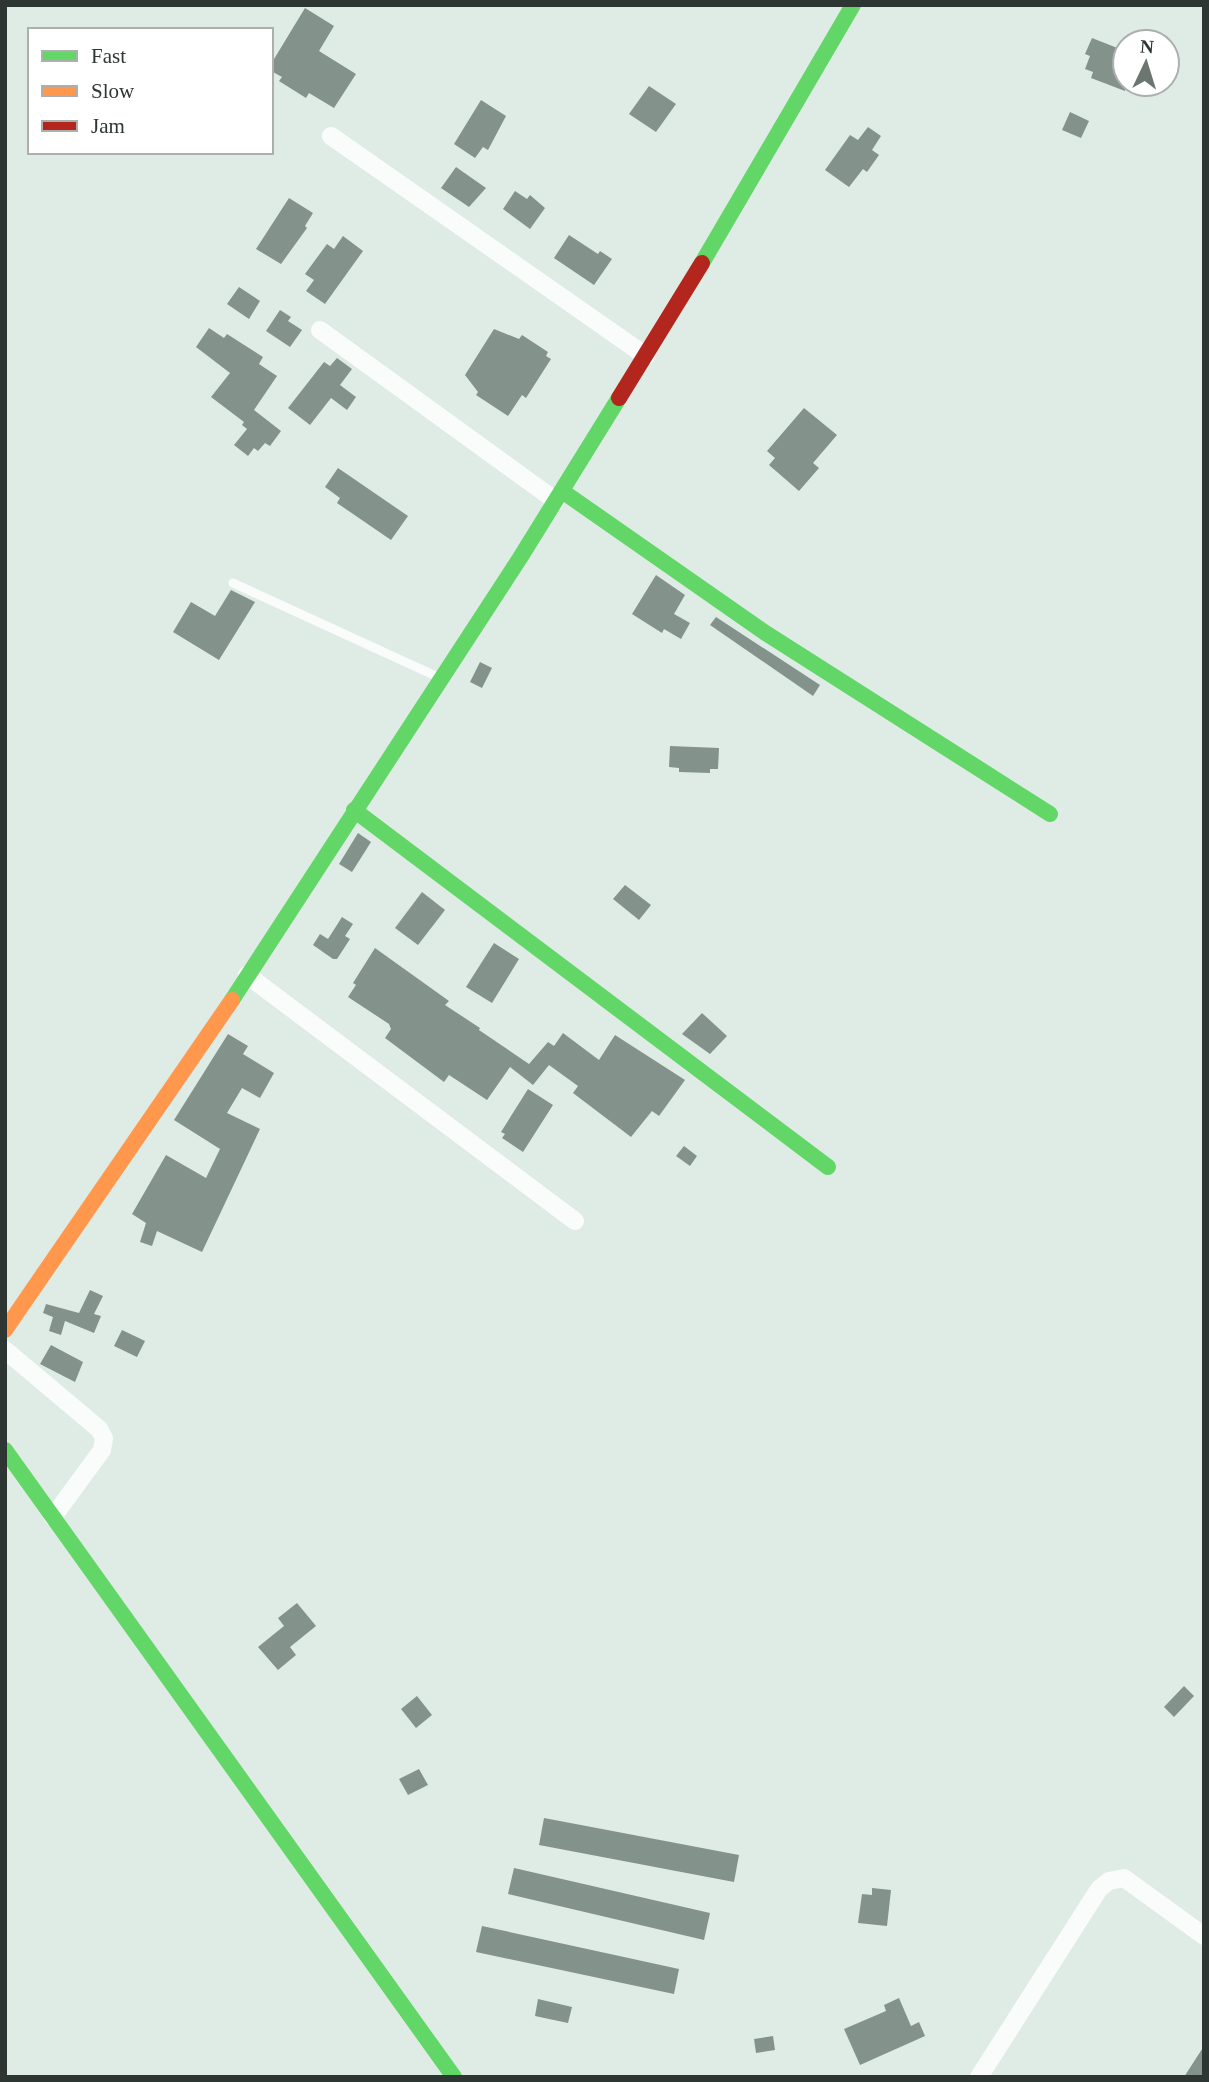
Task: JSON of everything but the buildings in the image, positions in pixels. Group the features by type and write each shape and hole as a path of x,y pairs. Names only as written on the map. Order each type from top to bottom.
{"street":[{"path":"5,1330 247,975 559,496 804,94 853,5"},
{"path":"331,136 646,356"},
{"path":"320,330 559,496 764,632 1050,814"},
{"path":"354,810 828,1167"},
{"path":"247,975 575,1221"},
{"path":"5,1350 99,1429 104,1438 102,1450 53,1517"},
{"path":"5,1450 454,2077"},
{"path":"979,2077 1099,1889 1109,1881 1124,1878 1204,1936"}],"lane":[{"path":"233,583 440,678"}],"traffic: fast":[{"path":"702,263 853,5"},
{"path":"232,1000 520,558 619,398"},
{"path":"562,491 764,632 1050,814"},
{"path":"354,810 828,1167"},
{"path":"5,1450 454,2077"}],"traffic: slow":[{"path":"5,1330 232,1000"}],"traffic: jam":[{"path":"619,398 702,263"}]}
